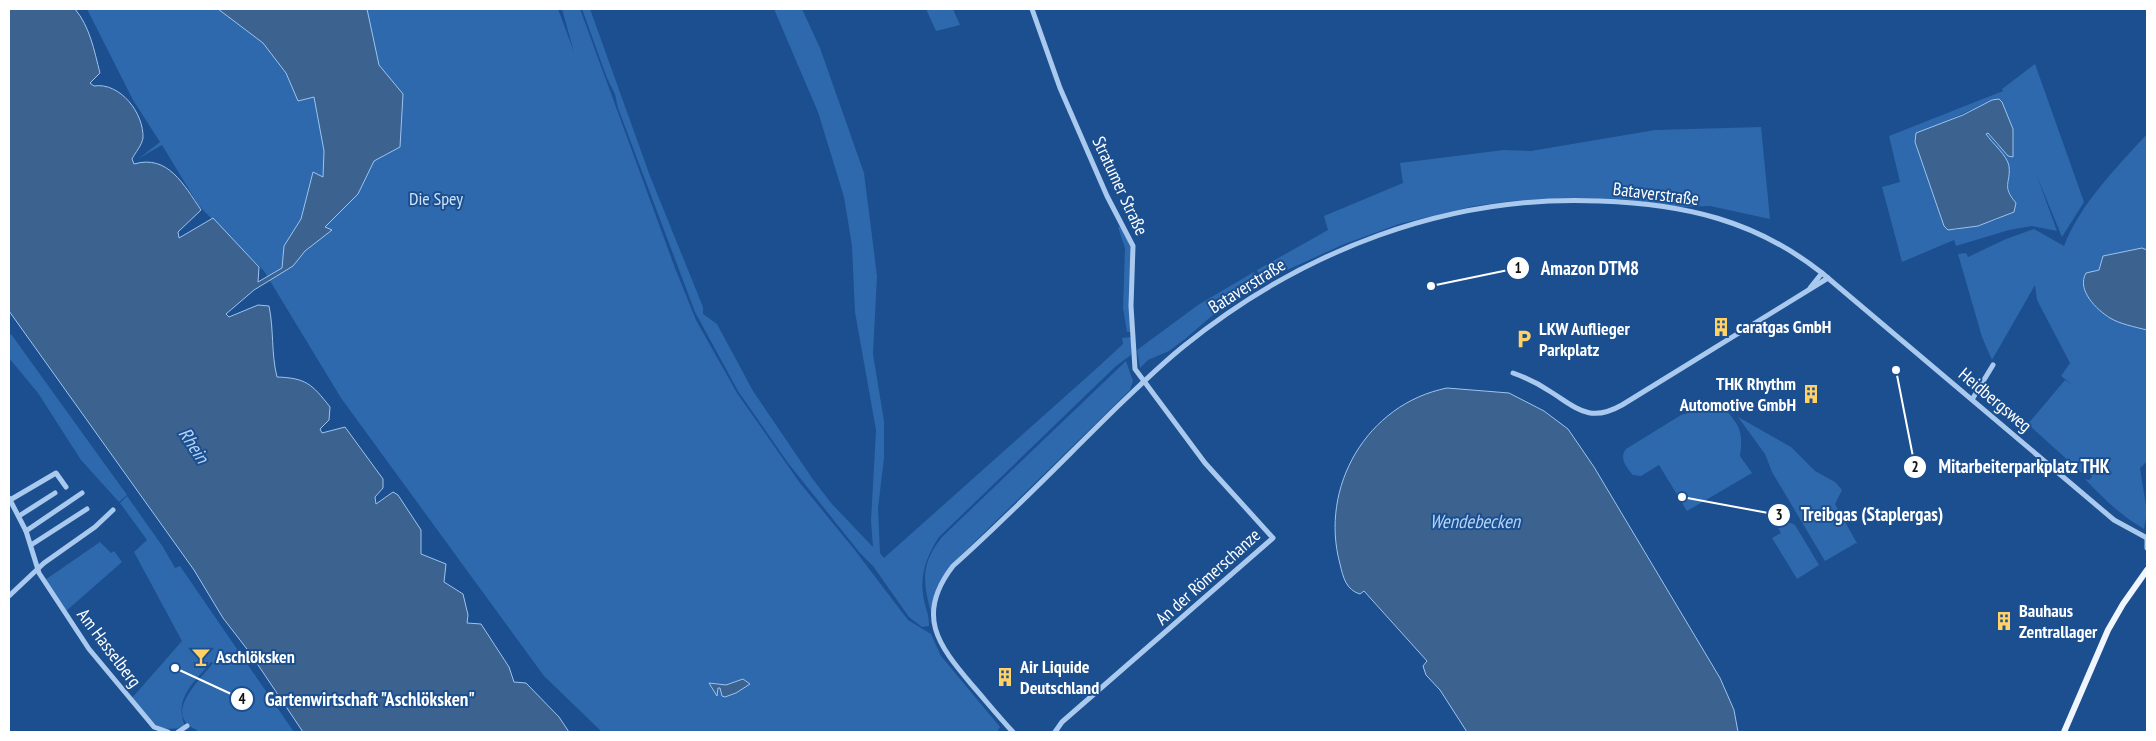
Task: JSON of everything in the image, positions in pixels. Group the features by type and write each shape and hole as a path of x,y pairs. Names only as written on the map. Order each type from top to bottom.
{"main road":[{"path":"2064,732 2108,630 2123,604 2147,570"}],"street":[{"name":"Stratumer Straße","path":"1032,9 1060,88 1107,196 1133,246 1131,298 1134,363 1144,381"},
{"name":"Bataverstraße","path":"1013,732 943,649 934,623 935,598 946,575 953,566 1144,381 1182,347 1220,318 1282,277 1347,246 1399,228 1473,210 1513,204 1570,200 1622,202 1681,209 1712,216 1760,233 1786,246 1822,273"},
{"name":"Heidbergsweg","path":"1822,273 1973,398 2114,520 2147,538"},
{"path":"1804,294 1822,273"},
{"path":"1513,374 1541,386 1585,412 1603,413 1622,405 1828,278"},
{"path":"1973,398 1993,365"},
{"name":"An der Römerschanze","path":"1055,732 1062,722 1274,538 1206,463 1144,381"},
{"path":"9,499 56,473 66,487"},
{"path":"19,516 55,493"},
{"path":"26,531 82,494"},
{"name":"Am Hasselberg","path":"9,499 26,531 38,569 89,649 158,731 168,732"},
{"path":"31,545 88,509"},
{"path":"9,596 57,552 95,527 112,510"},
{"path":"2147,538 2147,548"},
{"path":"178,732 187,726"}],"green space":[{"name":"Die Spey","path":"87,9 558,9 574,52 562,9 580,9 675,268 696,320 737,393 800,483 854,549 908,620 931,634 941,656 1000,727 997,732 602,732 544,676 341,398 264,271 199,206 162,145 138,159 160,142 133,100"},
{"path":"582,9 590,9 650,176 703,307 703,314 717,324 753,391 812,478 831,503 873,547 871,521 876,430 855,312 852,246 844,197 818,112 774,9 802,9 820,48 864,173 877,276 873,354 884,421 884,458 878,508 880,553 884,558 1123,344 1122,338 1132,337 1131,355 1116,366 939,537 927,559 922,583 929,626 922,627 909,617 873,566 860,553 788,463 738,391 695,312"},
{"path":"926,9 953,9 960,25 936,31"},
{"path":"2035,64 2084,202 2062,237 2037,176 2057,231 2032,226 2009,230 1956,246 1954,240 1902,262 1882,187 1900,182 1889,136 2003,91 2002,89","holes":["1992,100 2013,135 2012,142 1997,145 1988,133 1986,134 2009,165 2008,185 2010,194 2016,203 1997,220 1955,230 1944,226 1915,142 1943,123"]},
{"path":"1761,127 1770,219 1710,206 1682,207 1622,199 1569,198 1511,201 1474,206 1399,224 1342,245 1263,281 1257,270 1328,230 1324,216 1403,183 1400,163 1504,150 1531,151 1655,130"},
{"path":"2147,134 2147,250 2142,248 2103,256 2099,270 2086,273 2091,301 2134,327 2147,330 2147,461 2140,468 2147,512 2144,529 2120,512 2085,479 2089,480 2092,477 2090,473 2086,472 2083,474 2028,424 2065,380 2073,385 2061,376 2070,363 2037,300 2035,285 1992,360 1982,337 1958,254 1966,253 1968,257 2006,239 2034,229 2064,246 2071,230 2089,201"},
{"path":"1118,227 1122,227 1131,248 1132,332 1127,332 1123,308 1125,248"},
{"path":"1254,272 1260,284 1228,302 1169,351 1148,360 1140,368 1137,350 1198,305"},
{"path":"11,334 127,495 119,502 81,460 38,393 9,358 9,336"},
{"path":"1126,361 1133,381 1130,390 953,563 937,587 931,613 926,592 925,574 930,556 942,537"},
{"path":"1717,401 1721,403 1736,422 1741,439 1740,456 1752,473 1687,511 1659,465 1641,476 1633,475 1624,462 1624,452 1681,415"},
{"path":"1738,417 1791,447 1815,471 1835,482 1842,490 1835,504 1858,545 1856,543 1825,561 1772,472 1765,454"},
{"path":"127,496 163,547 175,568 180,566 294,732 196,732 197,730 187,724 182,716 185,726 167,729 154,723 132,698 182,641 134,552 147,540 120,503","holes":["211,662 213,663 187,697 182,716 182,707 188,691"]},
{"path":"1788,522 1795,525 1819,565 1797,579 1772,538 1781,533 1778,528"},
{"path":"100,542 111,553 114,551 122,562 65,612 45,580"}],"water":[{"name":"Rhein","path":"9,9 75,9 88,31 100,73 90,83 94,86 104,86 113,89 121,94 129,101 139,119 143,138 132,159 134,164 156,163 166,168 181,182 201,210 178,232 179,238 213,218 259,267 258,282 282,268 284,246 301,219 313,172 323,177 324,151 314,97 298,101 286,73 263,43 218,9 367,9 379,65 403,94 400,147 374,161 358,194 325,227 332,230 305,251 293,266 254,290 226,314 229,317 258,305 269,306 277,377 302,381 313,388 324,399 330,407 329,420 320,429 322,433 345,427 383,479 383,488 375,497 376,504 393,492 398,495 421,530 421,554 446,564 444,582 463,594 468,615 467,623 481,624 509,667 514,682 526,683 559,717 569,732 303,732 250,653 223,618 194,570 9,311"},
{"path":"1999,99 2013,129 2013,157 2008,156 1988,133 1986,134 2008,162 2008,188 2011,197 2016,203 2014,212 1978,226 1948,230 1944,226 1915,142 1916,133 1963,115 1992,100"},
{"path":"2142,248 2147,250 2147,330 2110,318 2089,299 2084,286 2086,273 2099,270 2103,256"},
{"name":"Wendebecken","path":"1447,388 1509,393 1544,411 1568,429 1594,467 1720,678 1734,710 1738,732 1467,732 1440,690 1426,675 1423,666 1427,661 1364,591 1360,594 1348,586 1341,569 1335,535 1337,506 1344,479 1356,453 1372,430 1394,411 1419,397"},
{"path":"743,679 750,684 736,693 725,697 722,696 720,688 718,688 717,696 709,683 726,685"}],"place":[{"name":"Amazon DTM8","path":"1431,286"},
{"name":"caratgas GmbH","path":"1721,327"},
{"name":"LKW Auflieger Parkplatz","path":"1524,339"},
{"name":"Mitarbeiterparkplatz THK","path":"1896,370"},
{"name":"THK Rhythm Automotive GmbH","path":"1811,394"},
{"name":"Treibgas (Staplergas)","path":"1682,497"},
{"name":"Bauhaus Zentrallager","path":"2004,621"},
{"name":"Aschlöksken","path":"201,657"},
{"name":"Gartenwirtschaft \"Aschlöksken\"","path":"175,668"},
{"name":"Air Liquide Deutschland","path":"1005,677"}]}
